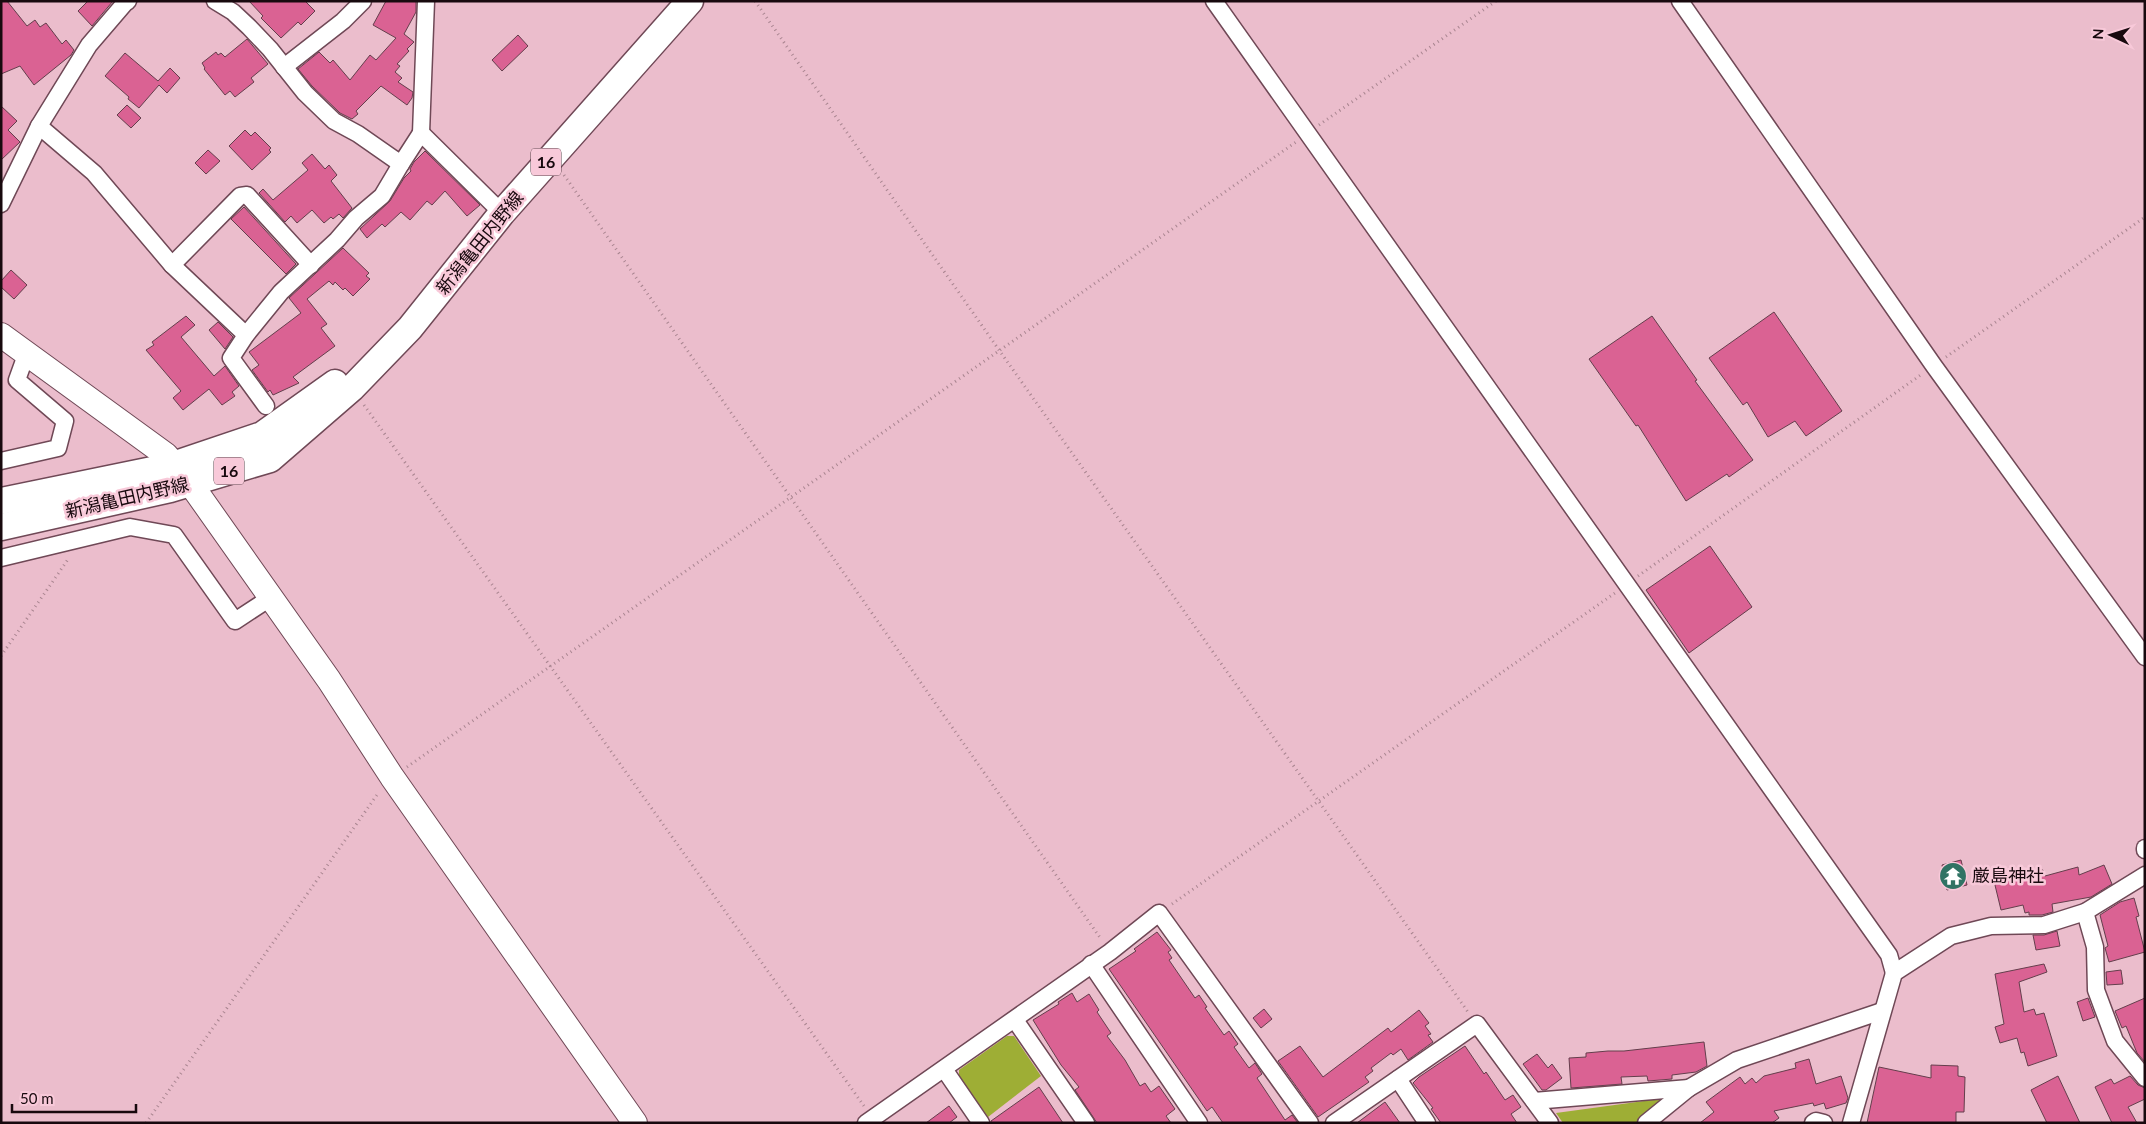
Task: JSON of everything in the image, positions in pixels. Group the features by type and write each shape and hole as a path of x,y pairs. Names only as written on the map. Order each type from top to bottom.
{"main road":[{"name":"新潟亀田内野線","path":"1,501 270,459 352,388 410,328 502,213 690,1"},
{"name":"新潟亀田内野線","path":"1,527 182,474 262,436 410,328"}],"street":[{"path":"1,204 39,126 89,45 128,1"},
{"path":"215,1 233,12 249,27 270,49 305,93 334,122 358,134 401,164"},
{"path":"284,67 343,21 362,1"},
{"path":"266,406 231,358 246,335 281,292 337,240 356,218 382,196 421,133 426,1"},
{"path":"1214,1 1889,954 1894,973 1851,1123"},
{"path":"1680,1 1934,366 2145,657"},
{"path":"39,126 94,174 172,265 246,335"},
{"path":"421,133 502,213"},
{"path":"172,265 240,196 247,195 311,265"},
{"path":"1,335 166,455 182,474 329,680 392,777 635,1123"},
{"path":"1,461 58,448 65,421 17,380 26,355"},
{"path":"1,558 130,527 174,535 235,622 270,598"},
{"path":"1894,973 1952,936 1990,926 2044,925 2085,912 2145,875"},
{"path":"2085,912 2095,947 2096,990 2115,1041 2145,1078"},
{"path":"871,1121 1110,952 1159,913 1310,1123"},
{"path":"1091,964 1199,1123"},
{"path":"1646,1123 1689,1088 1737,1060 1882,1011"},
{"path":"1015,1020 1086,1123"},
{"path":"1334,1123 1477,1024 1550,1123"},
{"path":"944,1069 981,1123"},
{"path":"1398,1079 1427,1123"},
{"path":"1534,1101 1689,1088"},
{"path":"1813,1123 1816,1121 1824,1123"}],"path":[{"path":"755,1 1317,801 1477,1024"},
{"path":"146,1123 372,801 392,777 1496,1"},
{"path":"551,156 1110,952"},
{"path":"1159,913 1628,584 2145,217"},
{"path":"352,388 552,666 871,1121"},
{"path":"1,656 83,537"}],"green space":[{"path":"1007,1036 1014,1036 1041,1076 988,1117 959,1077 959,1070"},
{"path":"1666,1098 1636,1123 1563,1123 1556,1113"}],"building":[{"path":"1,1 7,1 27,26 35,20 40,27 46,23 62,44 66,40 74,50 71,55 34,85 20,66 1,74"},
{"path":"88,1 113,1 92,26 78,11"},
{"path":"249,1 305,1 315,11 301,25 298,22 281,38 261,18 263,16"},
{"path":"386,1 416,1 416,12 404,34 414,42 407,49 409,51 397,64 400,66 395,72 402,78 398,82 413,92 412,98 407,105 381,86 356,111 358,114 352,119 340,113 312,86 298,69 319,52 330,63 333,60 350,80 370,55 376,60 396,38 373,25"},
{"path":"518,35 528,46 502,71 492,60"},
{"path":"247,39 268,64 251,78 254,82 235,97 230,91 225,95 204,69 202,63 216,52 218,55 221,53 225,57"},
{"path":"125,53 158,81 170,68 180,78 167,93 159,85 139,108 105,76"},
{"path":"127,105 141,118 131,128 117,115"},
{"path":"1,106 17,121 8,130 20,142 1,160"},
{"path":"245,130 251,136 255,132 271,148 269,150 271,152 252,170 229,146"},
{"path":"208,150 220,161 206,174 195,163"},
{"path":"425,151 480,205 467,216 445,191 432,205 427,201 410,220 401,212 385,227 382,224 367,238 360,229 390,201 404,178 411,171 410,169 414,162"},
{"path":"312,154 325,169 329,165 337,175 331,181 352,208 343,218 339,214 333,219 331,217 324,223 312,210 297,223 291,216 285,222 259,193 263,189 273,200 308,170 302,163"},
{"path":"244,207 296,264 286,274 231,219"},
{"path":"343,248 369,273 366,276 370,279 353,296 345,288 343,290 335,282 333,285 329,281 307,299 327,324 321,328 335,346 293,377 299,383 273,395 270,390 268,392 252,370 259,365 249,352 301,313 289,298"},
{"path":"11,270 27,285 14,299 1,287 1,281"},
{"path":"1774,312 1842,411 1806,436 1795,421 1768,437 1747,402 1743,405 1709,358"},
{"path":"186,316 195,325 181,337 214,376 225,366 239,386 232,392 235,396 222,405 209,389 183,410 173,398 181,391 146,350 154,345 152,342"},
{"path":"1652,316 1697,380 1695,381 1753,460 1729,477 1727,474 1686,501 1638,425 1636,426 1589,359"},
{"path":"218,322 233,337 225,349 209,330"},
{"path":"1710,546 1752,607 1689,653 1646,590"},
{"path":"1961,860 1967,885 1947,890 1942,865"},
{"path":"2104,865 2112,884 2091,897 2052,904 2053,912 2042,915 2029,915 2029,912 2025,913 2023,905 2001,910 1994,881 2043,870 2045,876 2078,867 2079,875"},
{"path":"2134,898 2139,916 2136,917 2145,952 2109,962 2105,948 2108,946 2100,915 2120,902"},
{"path":"2057,931 2060,946 2036,950 2033,935 2044,935"},
{"path":"1157,932 1171,950 1168,952 1172,958 1169,960 1195,998 1199,995 1207,1007 1205,1008 1224,1035 1229,1031 1238,1044 1234,1047 1249,1068 1255,1063 1262,1074 1257,1078 1285,1120 1292,1115 1298,1123 1223,1123 1212,1107 1207,1111 1109,969 1136,951 1134,949"},
{"path":"2044,964 2047,972 2019,982 2024,1012 2034,1009 2036,1015 2044,1013 2057,1056 2028,1066 2024,1052 2021,1053 2017,1038 2000,1043 1995,1027 2004,1024 1995,974"},
{"path":"2121,970 2123,984 2107,985 2106,972"},
{"path":"1072,993 1077,1002 1089,994 1099,1010 1097,1012 1111,1033 1107,1036 1125,1060 1140,1086 1145,1083 1151,1092 1159,1086 1175,1109 1166,1116 1171,1123 1097,1123 1075,1090 1079,1087 1061,1065 1033,1020 1059,1004 1058,1002"},
{"path":"2088,998 2095,1017 2083,1021 2077,1002"},
{"path":"2145,998 2145,1062 2137,1053 2126,1026 2122,1028 2115,1011"},
{"path":"1264,1009 1272,1019 1261,1028 1253,1018"},
{"path":"1419,1010 1429,1023 1425,1026 1431,1034 1428,1035 1433,1042 1408,1060 1401,1049 1393,1055 1391,1053 1371,1068 1373,1071 1365,1077 1369,1082 1318,1117 1278,1061 1300,1046 1323,1077 1388,1028 1391,1032"},
{"path":"1704,1042 1707,1066 1696,1072 1672,1075 1672,1079 1648,1081 1647,1076 1621,1077 1622,1084 1571,1088 1569,1058 1586,1057 1586,1053 1624,1051"},
{"path":"1465,1046 1505,1100 1513,1095 1521,1107 1511,1114 1517,1123 1441,1123 1431,1109 1433,1108 1413,1083"},
{"path":"1537,1054 1548,1068 1552,1064 1562,1078 1546,1090 1542,1090 1523,1064"},
{"path":"1809,1059 1816,1084 1841,1076 1848,1098 1846,1103 1826,1109 1824,1103 1814,1106 1813,1103 1774,1111 1779,1118 1772,1123 1700,1123 1714,1112 1706,1102 1740,1077 1745,1084 1752,1078 1756,1083 1764,1076 1796,1068 1795,1063"},
{"path":"1931,1065 1958,1066 1958,1076 1965,1077 1964,1112 1956,1112 1956,1123 1867,1123 1879,1067 1931,1078"},
{"path":"2058,1076 2080,1123 2047,1123 2031,1090"},
{"path":"2130,1076 2138,1085 2145,1088 2145,1099 2128,1107 2137,1123 2112,1123 2095,1087 2111,1079 2114,1084"},
{"path":"1039,1087 1063,1123 991,1123 991,1121"},
{"path":"1385,1102 1400,1123 1357,1123"},
{"path":"949,1106 957,1117 949,1123 926,1123"}],"place":[{"name":"厳島神社","path":"1953,876"}]}
